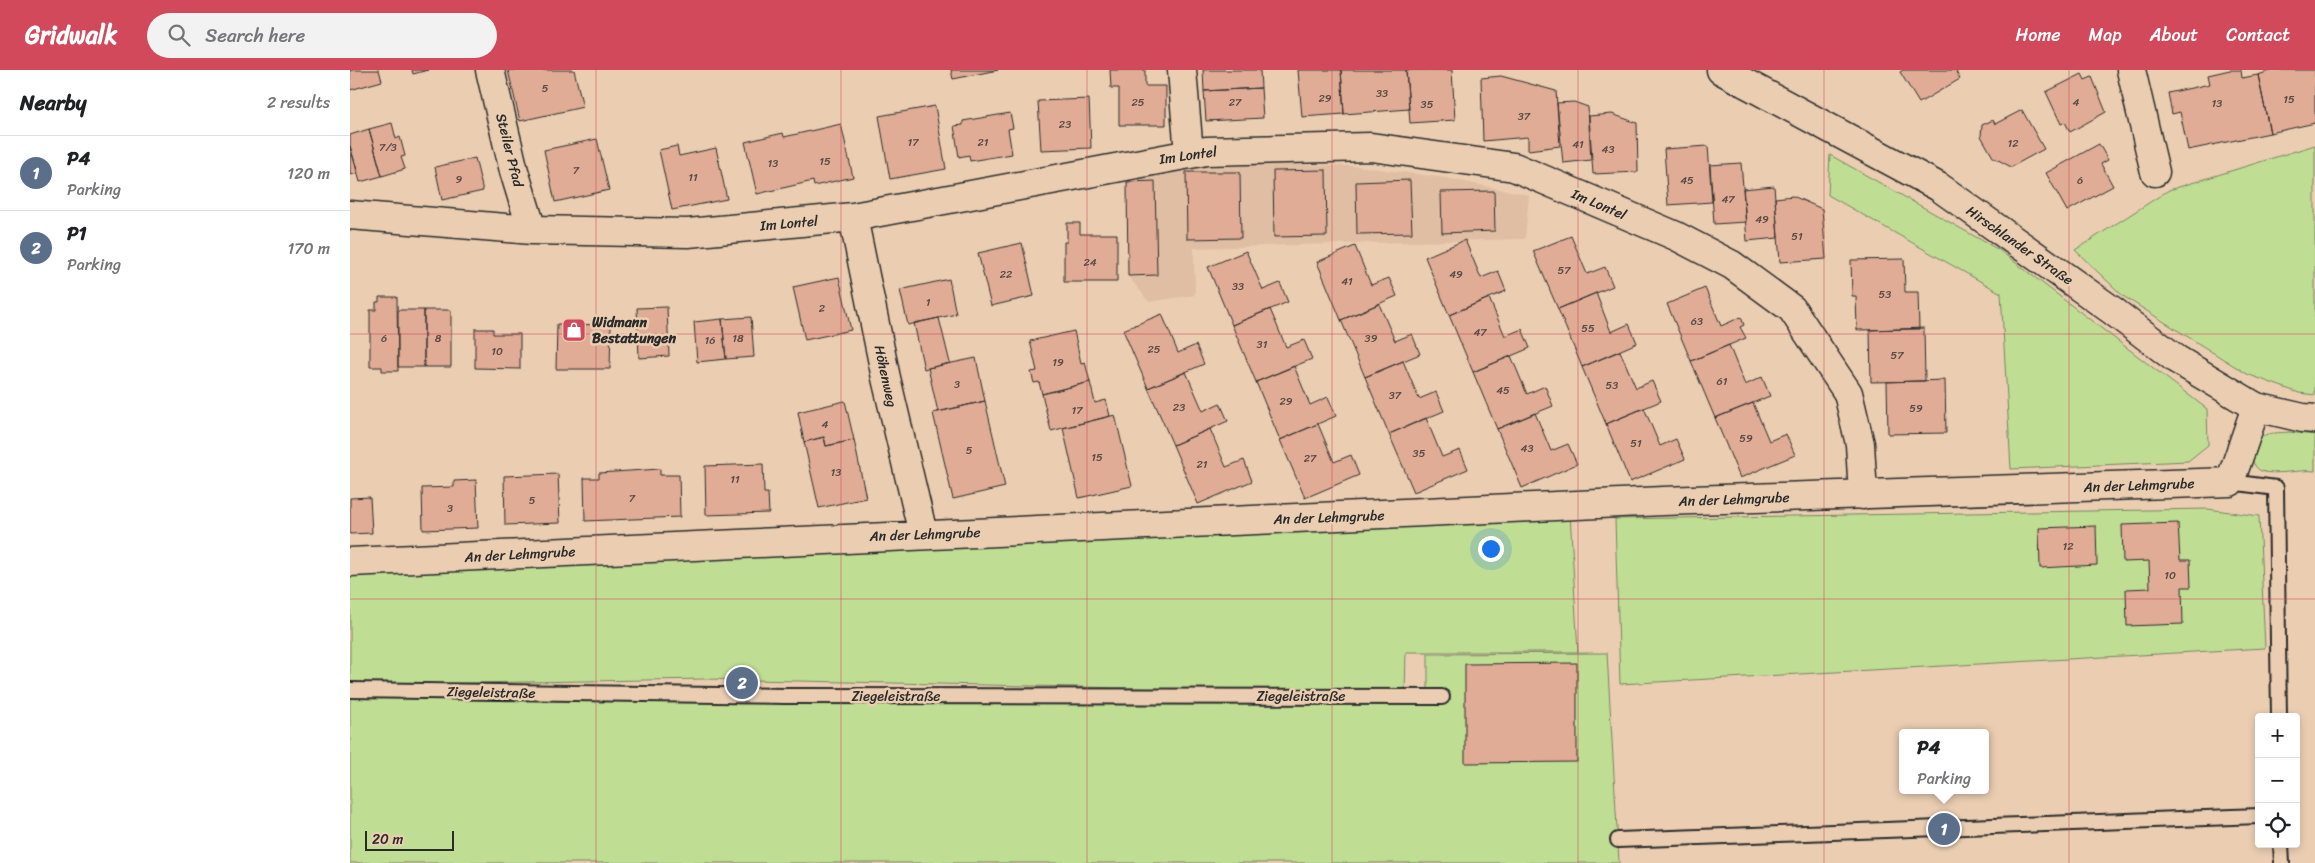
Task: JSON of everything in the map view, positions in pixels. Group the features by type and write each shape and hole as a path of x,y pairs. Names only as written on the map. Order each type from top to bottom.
{"street":[{"name":"Steiler Pfad","path":"490,70 514,171 532,230"},
{"path":"1182,70 1188,154"},
{"name":"Hirschlander Straße","path":"1721,70 1939,187 2106,306 2176,359 2256,407 2303,418 2315,418"},
{"path":"2132,70 2155,172"},
{"name":"Im Lontel","path":"350,215 532,230 688,233 853,217 1206,151 1370,147 1514,168 1676,236 1732,265 1792,309 1848,393 1860,444 1863,495"},
{"name":"Höhenweg","path":"853,217 886,378 923,534"},
{"path":"2230,482 2256,407"},
{"name":"An der Lehmgrube","path":"350,562 923,534 1663,502 2230,482"}],"lane":[{"path":"2230,482 2276,488 2279,713"},
{"name":"Ziegeleistraße","path":"350,690 785,696 1442,697"},
{"path":"1618,840 2255,816"},
{"path":"2282,848 2282,863"}],"shaded area":[{"path":"1275,164 1357,166 1446,178 1529,195 1525,239 1194,248 1195,295 1149,302 1128,276 1127,182 1188,168"}],"green space":[{"path":"2315,145 2315,395 2299,393 2247,374 2123,296 2075,250 2169,190"},
{"path":"1830,155 1999,250 2207,409 2208,445 2188,461 2011,469 2001,293 1828,195"},
{"path":"2289,432 2315,435 2315,471 2273,473 2261,471 2256,467 2253,463 2252,452 2257,441 2269,434"},
{"path":"2208,509 2259,516 2265,648 1620,684 1615,519"},
{"path":"1570,513 1578,652 1406,652 1405,694 705,679 350,685 350,548 903,524"},
{"path":"1607,653 1619,863 350,863 350,690 1428,696 1428,654"}],"building":[{"path":"350,70 379,70 382,81 350,90"},
{"path":"412,70 428,70 413,74"},
{"path":"508,70 574,70 583,107 520,121"},
{"path":"951,70 998,70 953,79"},
{"path":"1110,70 1145,70 1145,86 1166,86 1166,125 1119,125 1119,88 1111,88"},
{"path":"1203,70 1260,70 1261,88 1204,91"},
{"path":"1298,70 1341,70 1344,114 1302,117"},
{"path":"1341,70 1406,70 1409,109 1344,114"},
{"path":"1406,70 1452,70 1455,120 1410,123"},
{"path":"1903,70 1960,70 1956,72 1960,79 1919,103 1900,72"},
{"path":"2230,70 2241,70 2242,78 2258,75 2270,133 2188,150 2180,112 2172,114 2168,93 2210,84 2208,75"},
{"path":"2273,70 2315,70 2315,123 2270,133 2258,75"},
{"path":"2082,74 2085,80 2092,77 2106,112 2070,132 2065,122 2061,124 2046,92"},
{"path":"1501,76 1556,91 1560,146 1528,150 1528,137 1483,141 1481,78"},
{"path":"1261,88 1263,118 1206,121 1204,91"},
{"path":"1089,99 1091,148 1041,150 1038,101"},
{"path":"1574,102 1588,107 1591,160 1563,163 1557,103"},
{"path":"935,106 946,169 890,179 879,116"},
{"path":"2022,110 2044,149 2011,167 1993,157 1981,136 1982,125 1993,120 1995,124"},
{"path":"1010,113 1013,128 1008,129 1012,154 970,161 969,155 959,157 954,126 963,125 963,121"},
{"path":"1612,114 1637,123 1638,172 1593,174 1589,116"},
{"path":"392,123 396,139 400,137 405,156 401,157 405,169 382,176 369,129"},
{"path":"841,124 853,177 814,186 813,181 757,194 745,142 783,133 784,137"},
{"path":"369,129 382,176 360,182 350,146 350,135"},
{"path":"597,139 609,190 555,202 544,150"},
{"path":"2099,144 2108,160 2101,164 2113,186 2067,211 2046,173"},
{"path":"350,146 358,173 350,175"},
{"path":"677,146 679,156 716,148 727,199 672,210 659,150"},
{"path":"1708,146 1712,202 1668,205 1664,149"},
{"path":"475,158 483,191 442,200 435,167"},
{"path":"1741,163 1746,222 1714,224 1710,165"},
{"path":"1326,170 1327,236 1274,237 1273,171"},
{"path":"1186,172 1240,172 1241,238 1187,239"},
{"path":"1410,180 1412,233 1357,234 1356,182"},
{"path":"1155,181 1157,275 1128,276 1127,182"},
{"path":"1774,186 1778,238 1747,241 1743,189"},
{"path":"1494,191 1495,231 1442,233 1441,192"},
{"path":"1793,196 1822,209 1826,259 1780,262 1775,198"},
{"path":"1067,223 1080,223 1080,234 1117,234 1117,282 1064,282 1064,242 1067,242"},
{"path":"1571,236 1587,274 1605,267 1613,286 1558,309 1533,251"},
{"path":"1465,240 1481,278 1498,271 1506,291 1449,315 1425,257"},
{"path":"1022,243 1034,296 991,306 978,253"},
{"path":"1355,246 1371,285 1389,278 1397,296 1341,320 1317,262"},
{"path":"1246,251 1263,290 1280,283 1288,302 1232,325 1208,267"},
{"path":"1904,259 1905,292 1918,292 1919,329 1857,330 1856,296 1852,296 1851,260"},
{"path":"839,277 851,330 805,340 793,287"},
{"path":"949,279 956,314 908,325 900,290"},
{"path":"1705,288 1721,326 1741,317 1744,325 1740,327 1746,338 1691,361 1667,304"},
{"path":"1596,293 1611,332 1629,324 1637,343 1582,367 1558,309"},
{"path":"379,297 397,297 398,371 382,371 382,367 370,367 370,310 376,310 376,302 379,302"},
{"path":"1489,298 1505,336 1522,329 1530,348 1473,372 1449,315"},
{"path":"1379,304 1395,341 1412,334 1420,354 1365,377 1341,320"},
{"path":"667,307 669,356 639,358 637,308"},
{"path":"1270,309 1286,347 1304,340 1312,359 1256,382 1232,325"},
{"path":"398,310 424,310 424,367 398,367"},
{"path":"424,310 451,310 451,367 424,367"},
{"path":"1162,314 1178,353 1196,345 1204,364 1148,388 1123,330"},
{"path":"751,317 754,357 726,359 722,319"},
{"path":"939,318 950,363 924,369 914,323"},
{"path":"722,319 726,359 697,362 694,322"},
{"path":"557,324 611,325 610,369 556,369"},
{"path":"1924,328 1925,381 1871,382 1870,330"},
{"path":"475,329 493,329 493,334 520,334 520,369 475,368"},
{"path":"1074,331 1081,363 1085,362 1090,382 1042,394 1039,382 1034,383 1031,372 1037,371 1030,341"},
{"path":"1729,345 1745,385 1762,377 1770,396 1715,418 1691,361"},
{"path":"1620,351 1636,388 1652,381 1661,401 1606,424 1582,367"},
{"path":"1511,356 1527,394 1545,386 1553,406 1497,429 1473,372"},
{"path":"976,358 985,401 938,412 928,368"},
{"path":"1403,361 1419,399 1436,392 1444,411 1389,434 1365,377"},
{"path":"1294,366 1310,405 1328,397 1336,416 1280,440 1256,382"},
{"path":"1186,372 1203,411 1220,403 1228,421 1173,445 1148,388"},
{"path":"1945,380 1946,433 1888,434 1887,382"},
{"path":"1090,382 1095,403 1106,400 1110,416 1051,431 1042,394"},
{"path":"845,401 854,440 826,446 824,437 804,442 798,412"},
{"path":"985,401 1005,487 953,499 933,413"},
{"path":"1753,403 1769,441 1786,434 1795,455 1740,478 1715,418"},
{"path":"1644,408 1660,446 1676,439 1685,459 1630,482 1606,424"},
{"path":"1535,413 1551,451 1568,444 1577,464 1522,488 1497,429"},
{"path":"1115,415 1132,486 1079,498 1063,428"},
{"path":"1426,418 1442,457 1460,450 1468,469 1414,492 1389,434"},
{"path":"1318,424 1334,462 1351,455 1359,475 1305,498 1280,440"},
{"path":"1210,429 1226,467 1244,460 1252,481 1198,504 1173,445"},
{"path":"824,437 826,446 854,440 866,498 819,508 804,442"},
{"path":"763,464 764,493 768,493 769,513 706,515 705,466"},
{"path":"660,469 660,475 679,475 680,517 585,521 584,478 599,478 599,473"},
{"path":"558,474 560,523 505,525 504,476"},
{"path":"476,480 478,528 423,530 422,488 454,487 454,481"},
{"path":"370,497 372,533 350,534 350,498"},
{"path":"2178,523 2180,560 2190,560 2191,587 2182,587 2183,624 2127,626 2126,589 2150,588 2149,561 2123,562 2122,525"},
{"path":"2096,526 2097,565 2040,568 2039,528"},
{"path":"1577,663 1577,762 1465,763 1465,664"}],"place":[{"name":"Widmann Bestattungen","path":"574,330"},
{"name":"P1","path":"742,683"},
{"name":"P4","path":"1944,829"}]}
